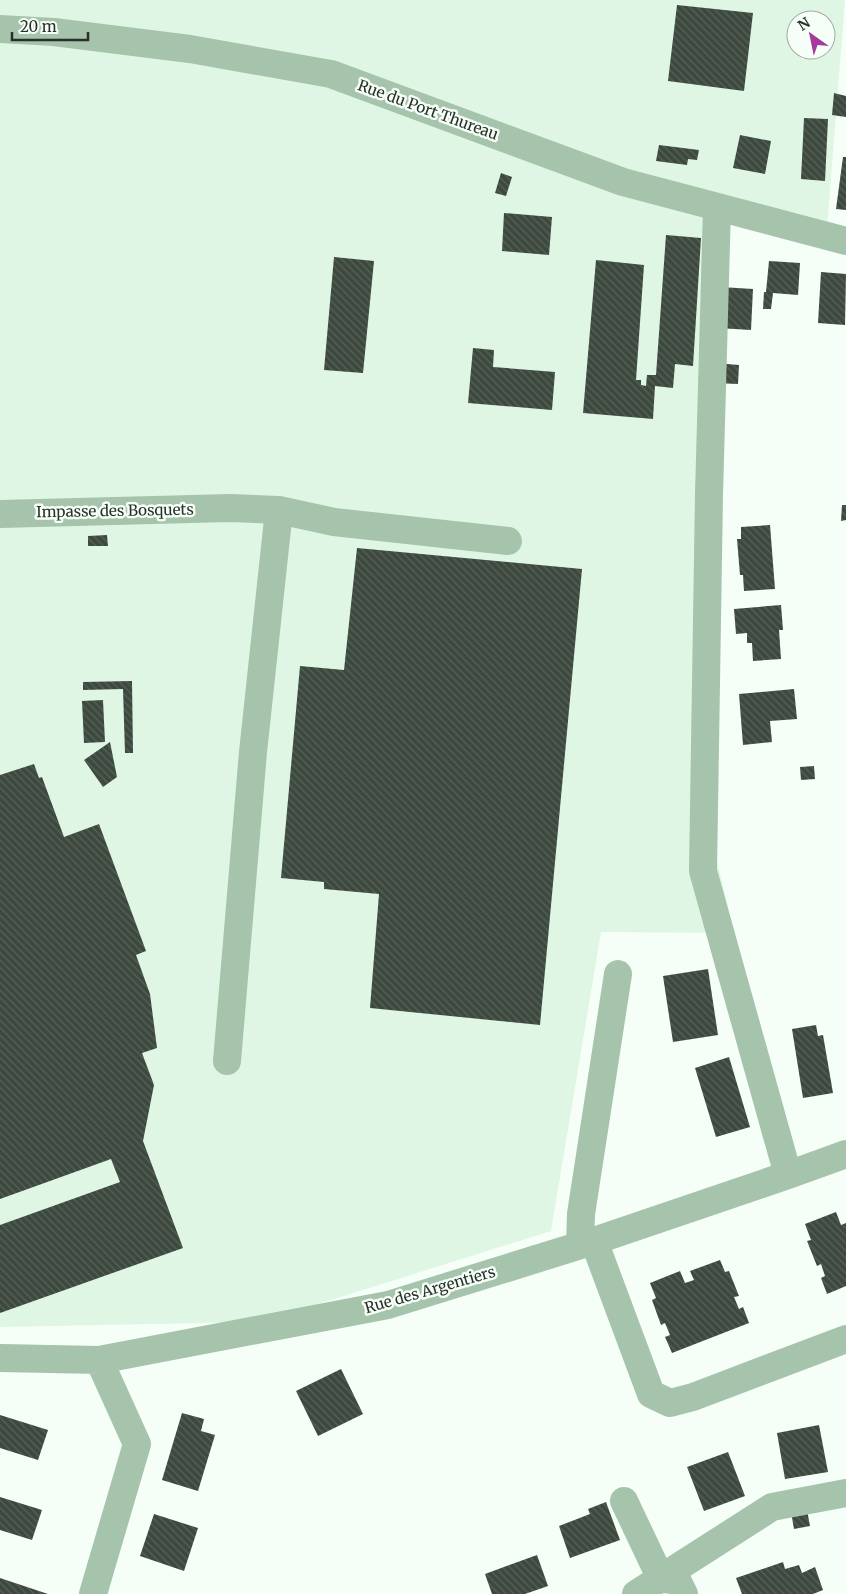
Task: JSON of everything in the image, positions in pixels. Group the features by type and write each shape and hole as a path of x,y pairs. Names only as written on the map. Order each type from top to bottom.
{"street":[{"name":"Rue du Port Thureau","path":"0,28 54,32 190,49 331,74 623,182 846,241"},
{"path":"717,207 709,494 703,871 788,1175"},
{"name":"Impasse des Bosquets","path":"0,514 230,508 279,510 334,522 508,541"},
{"path":"227,1061 254,752 279,510"},
{"path":"618,974 581,1214 587,1243 651,1394 670,1403 693,1397 846,1339"},
{"name":"Rue des Argentiers","path":"0,1358 99,1360 388,1305 587,1243 846,1154"},
{"path":"93,1594 137,1444 99,1360"},
{"path":"636,1594 772,1507 846,1493"},
{"path":"624,1501 661,1578"},
{"path":"661,1578 677,1580 684,1594"}],"shaded area":[{"path":"0,0 845,0 826,242 707,210 713,844 734,933 601,932 551,1231 261,1322 0,1327"}],"building":[{"path":"677,5 753,13 744,91 668,81"},
{"path":"834,93 846,96 846,117 832,115"},
{"path":"804,118 828,119 825,181 801,179"},
{"path":"740,135 771,141 765,174 733,168"},
{"path":"659,145 699,150 697,160 688,159 687,165 656,161"},
{"path":"843,157 846,157 846,210 836,209"},
{"path":"501,173 512,177 506,196 495,193"},
{"path":"504,213 552,217 549,255 502,251"},
{"path":"666,235 701,238 693,366 675,364 673,388 655,386 653,419 583,413 596,260 644,265 636,380 641,380 641,385 646,386 647,375 656,375"},
{"path":"334,257 374,261 363,373 324,370"},
{"path":"769,261 800,263 798,295 773,293 771,309 763,309 764,292 766,292"},
{"path":"821,272 846,274 845,325 818,323"},
{"path":"721,287 753,289 751,330 718,328"},
{"path":"473,348 494,350 493,367 555,372 552,410 468,403"},
{"path":"715,363 739,365 738,384 714,383"},
{"path":"842,505 846,505 846,520 841,521"},
{"path":"770,525 775,589 744,591 743,575 740,575 737,539 741,539 741,527"},
{"path":"107,535 108,546 88,546 88,536"},
{"path":"357,548 582,569 540,1025 370,1008 379,894 324,889 324,882 281,878 300,666 344,670"},
{"path":"781,605 783,630 779,630 781,659 753,661 752,643 747,643 747,633 736,634 734,609"},
{"path":"132,681 133,753 125,753 123,689 83,690 83,682"},
{"path":"794,689 797,719 770,721 772,742 743,745 739,694"},
{"path":"103,700 105,742 84,743 82,701"},
{"path":"110,742 117,777 103,787 84,760"},
{"path":"34,764 39,778 42,777 64,837 99,824 146,951 136,955 150,994 157,1048 142,1053 154,1085 143,1141 183,1248 0,1313 0,1225 120,1182 111,1159 0,1199 0,775"},
{"path":"814,766 815,779 801,780 800,767"},
{"path":"708,969 718,1035 673,1042 663,976"},
{"path":"816,1025 818,1036 823,1035 833,1093 803,1098 792,1029"},
{"path":"729,1057 750,1127 716,1137 695,1068"},
{"path":"836,1212 841,1225 846,1223 846,1286 827,1294 821,1278 825,1276 821,1264 817,1266 807,1241 811,1240 805,1224"},
{"path":"720,1260 725,1272 729,1271 739,1296 734,1297 739,1309 743,1307 749,1323 672,1353 665,1337 670,1335 665,1323 661,1325 652,1300 656,1298 650,1283 680,1271 685,1283 694,1280 690,1271"},
{"path":"341,1369 363,1414 318,1436 296,1391"},
{"path":"182,1413 204,1419 201,1431 215,1435 198,1491 162,1480"},
{"path":"0,1415 48,1430 38,1460 0,1448"},
{"path":"819,1425 828,1472 785,1479 777,1433"},
{"path":"728,1452 745,1496 704,1511 687,1467"},
{"path":"0,1497 42,1510 32,1540 0,1530"},
{"path":"606,1502 620,1540 570,1558 559,1526 590,1514 588,1509"},
{"path":"807,1510 810,1526 794,1529 791,1512"},
{"path":"154,1514 198,1528 184,1571 140,1556"},
{"path":"537,1555 548,1586 525,1594 492,1594 485,1574"},
{"path":"783,1562 785,1569 799,1565 802,1573 815,1567 823,1590 813,1594 742,1594 736,1578"},
{"path":"0,1578 48,1594 0,1594"}]}
